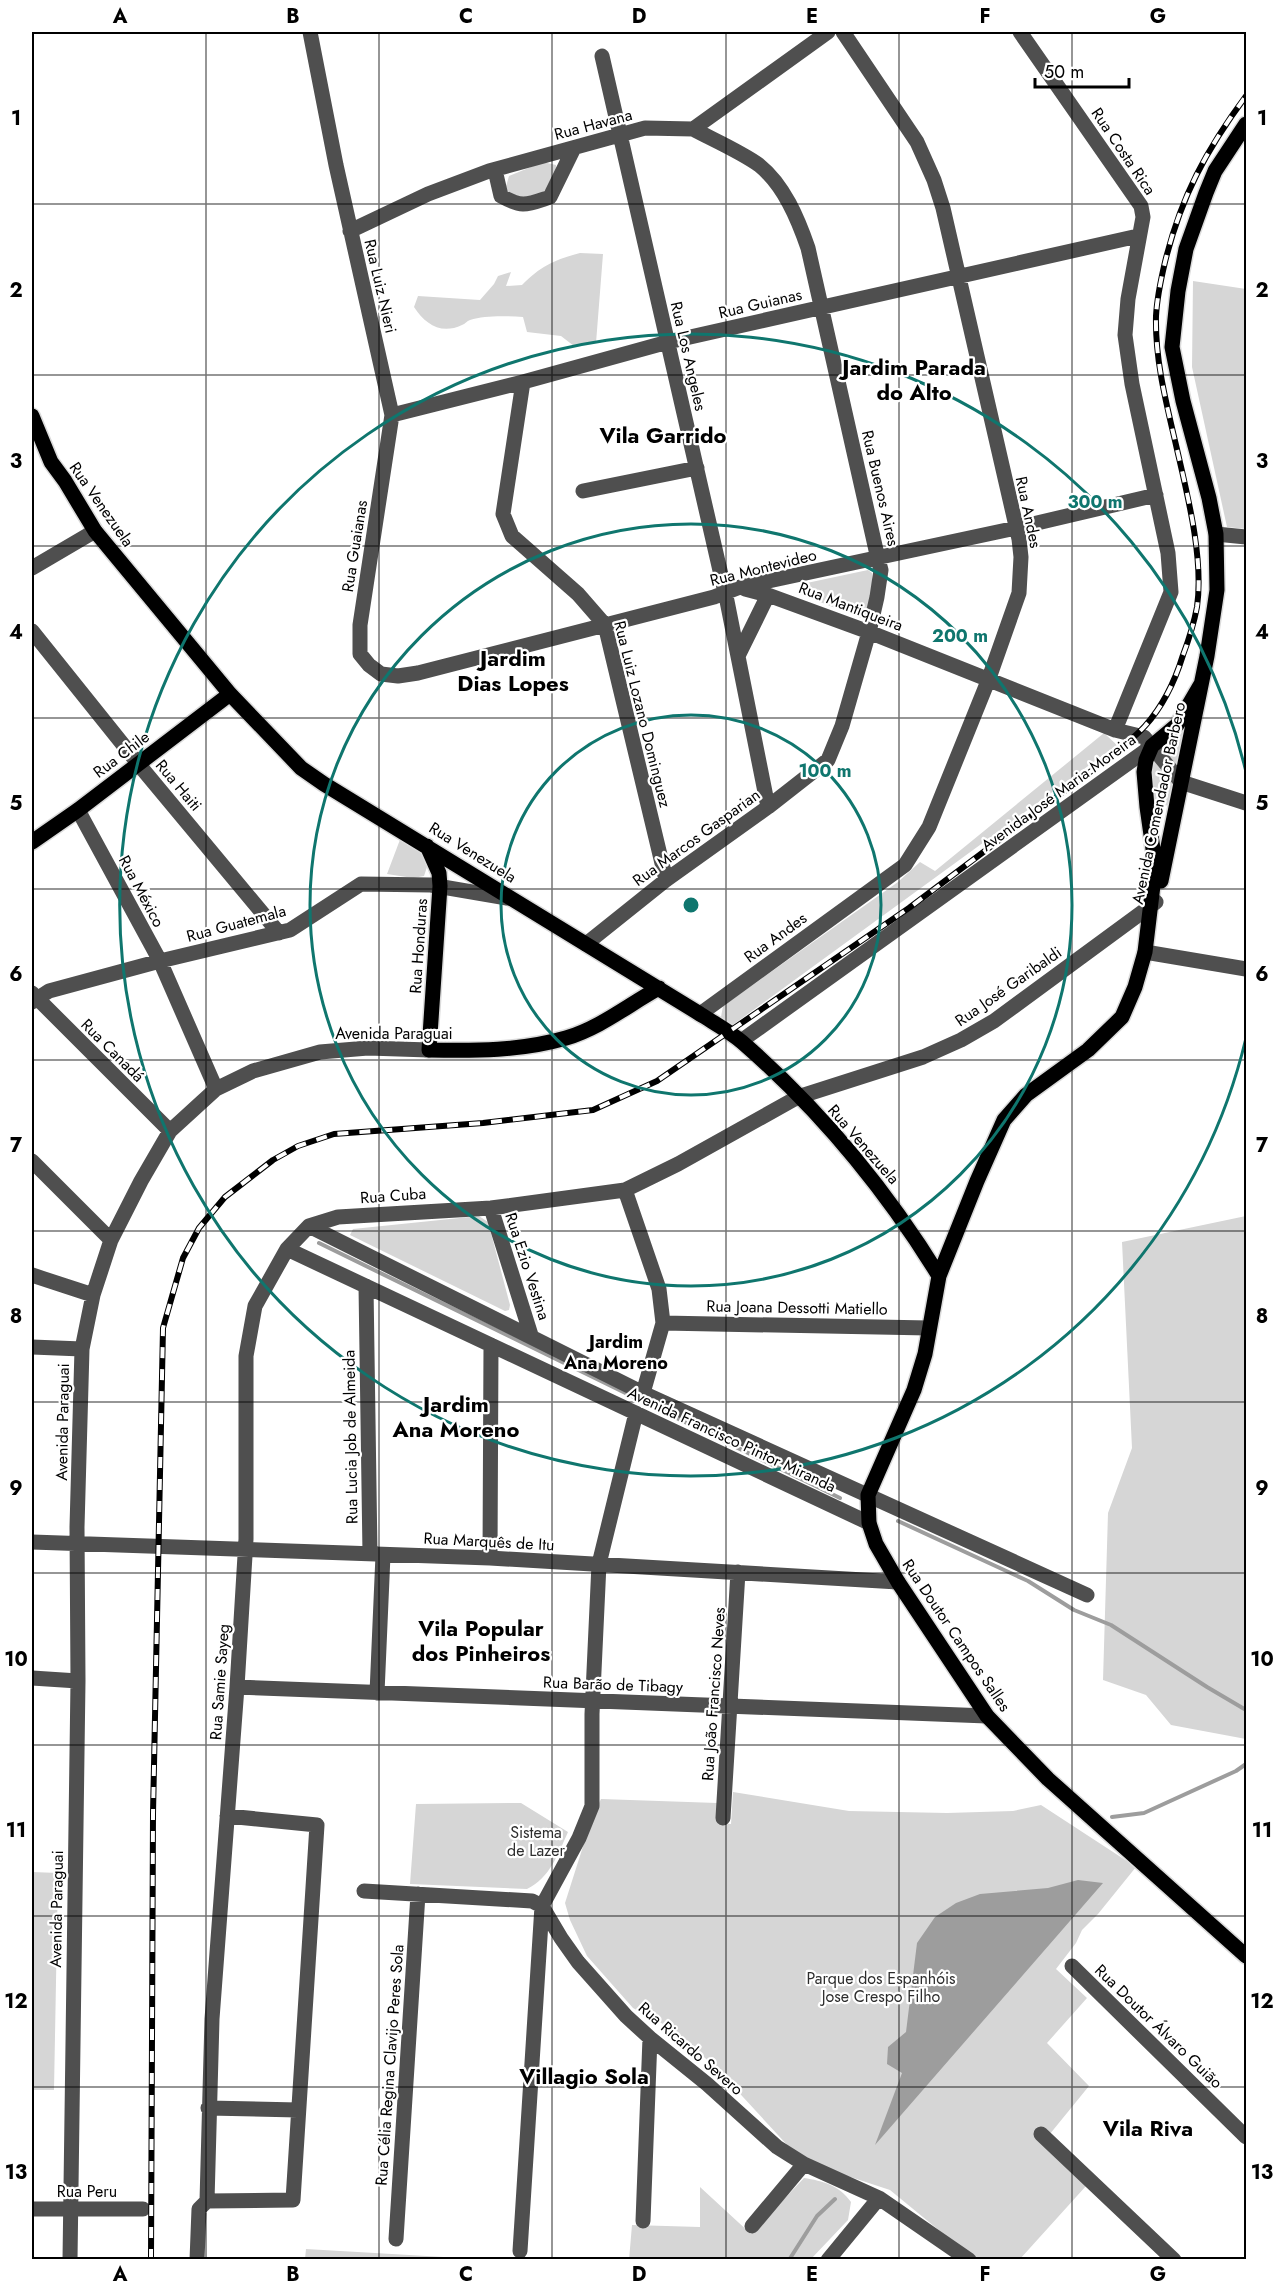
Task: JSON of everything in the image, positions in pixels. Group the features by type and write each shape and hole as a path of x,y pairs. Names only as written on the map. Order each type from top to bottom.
{"main road":[{"name":"Avenida Comendador Barbero","path":"939,1276 1004,1119 1026,1095 1088,1050 1122,1017 1135,987 1145,952 1201,684 1217,590 1216,534 1172,347 1178,291 1186,249 1215,171 1246,124"},
{"name":"Rua Venezuela","path":"32,416 51,462 95,531 230,694 301,768 659,988 741,1041 798,1096 856,1160 890,1202 939,1276"},
{"name":"Avenida Comendador Barbero","path":"1153,905 1154,856 1146,801 1144,772 1146,760 1152,746 1177,725 1201,684"},
{"name":"Rua Chile","path":"32,842 78,810 230,694"},
{"path":"1146,801 1154,809 1160,811 1172,809 1176,805"},
{"name":"Rua Honduras","path":"428,846 439,873 440,886 429,1050"},
{"name":"Avenida Paraguai","path":"429,1050 485,1051 567,1038 618,1014 659,988"},
{"name":"Rua Doutor Campos Salles","path":"939,1276 925,1354 914,1390 868,1495 869,1523 876,1544 898,1582 987,1716 1048,1779 1246,1956"}],"street":[{"name":"Rua Luiz Nieri","path":"310,32 350,231 392,415"},
{"path":"693,129 828,32"},
{"name":"Rua Andes","path":"700,1014 905,865 928,827 988,681 1018,593 1021,557 1016,528 943,208 934,180 917,142 843,32"},
{"name":"Rua Costa Rica","path":"1020,32 1141,206 1143,217 1138,236"},
{"name":"Rua Los Angeles","path":"602,56 697,468 732,590 739,654 768,807"},
{"name":"Rua Havana","path":"350,231 429,194 495,170 645,128 693,129"},
{"name":"Rua Buenos Aires","path":"693,129 759,165 780,189 799,221 808,248 881,570 869,632 842,726 828,760"},
{"path":"495,170 501,196 518,205 531,203 550,197 574,148"},
{"name":"Rua Guianas","path":"392,415 668,342 1138,236"},
{"name":"Avenida José Maria Moreira","path":"741,1041 1152,746 1144,737 1115,730 1171,592 1168,553 1132,384 1125,334 1138,236"},
{"name":"Rua Luiz Lozano Dominguez","path":"523,382 503,514 505,522 512,536 578,594 605,625 666,879"},
{"name":"Rua Guaianas","path":"381,674 360,654 360,625 392,415"},
{"path":"582,491 697,468"},
{"name":"Rua Montevideo","path":"381,674 398,676 418,673 714,597 732,590 1156,495"},
{"path":"32,568 95,531"},
{"path":"1216,534 1246,537"},
{"name":"Rua Mantiqueira","path":"732,590 768,595 869,632 1115,730"},
{"path":"739,654 768,595"},
{"name":"Rua Haiti","path":"32,631 138,764 279,933"},
{"path":"1152,746 1181,782 1246,803"},
{"name":"Rua Marcos Gasparian","path":"586,944 666,879 768,807 828,760"},
{"name":"Rua México","path":"78,810 160,961 216,1089"},
{"name":"Rua Guatemala","path":"33,998 49,991 160,961 290,930 361,884 394,883 440,886 516,900"},
{"name":"Rua José Garibaldi","path":"798,1096 924,1057 961,1040 994,1021 1153,905"},
{"path":"1145,952 1246,969"},
{"name":"Rua Canadá","path":"33,998 170,1131"},
{"name":"Avenida Paraguai","path":"70,2259 78,1681 77,1543 82,1348 93,1295 111,1240 170,1131 216,1089 253,1071 320,1052 368,1048 429,1050"},
{"name":"Rua Cuba","path":"245,1550 246,1356 255,1306 287,1249 309,1226 338,1217 491,1208 625,1190 678,1164 798,1096"},
{"path":"32,1161 111,1240"},
{"path":"625,1190 658,1289 663,1323 643,1393"},
{"name":"Rua Ezio Vestina","path":"491,1208 531,1335"},
{"name":"Avenida Francisco Pintor Miranda","path":"309,1226 643,1393 1087,1594"},
{"name":"Avenida Francisco Pintor Miranda","path":"287,1249 869,1523"},
{"path":"32,1275 93,1295"},
{"name":"Rua Lucia Job de Almeida","path":"366,1286 377,1554 377,1693"},
{"path":"366,1320 380,1304 402,1303"},
{"name":"Rua Joana Dessotti Matiello","path":"663,1323 929,1328"},
{"path":"490,1558 491,1345"},
{"path":"32,1347 82,1348"},
{"path":"490,1384 495,1373 503,1364 510,1359 520,1359"},
{"path":"520,2251 542,1906 579,1838 592,1806 593,1701 599,1564 636,1413"},
{"path":"630,1438 638,1429 647,1425 661,1425"},
{"name":"Rua Marquês de Itu","path":"32,1542 490,1558 898,1582"},
{"name":"Rua Samie Sayeg","path":"197,2259 199,2209 207,2201 212,2019 245,1550"},
{"name":"Rua João Francisco Neves","path":"723,1818 738,1572"},
{"path":"32,1678 78,1681"},
{"name":"Rua Barão de Tibagy","path":"237,1687 987,1716"},
{"path":"207,2201 293,2200 317,1825 227,1816"},
{"path":"364,1891 532,1900 542,1906"},
{"name":"Rua Célia Regina Clavijo Peres Sola","path":"396,2239 418,1894"},
{"name":"Rua Ricardo Severo","path":"542,1906 578,1962 626,2016 777,2147 804,2164 879,2198 969,2259"},
{"name":"Rua Doutor Álvaro Guião","path":"1072,1966 1246,2137"},
{"path":"643,2221 650,2038"},
{"path":"208,2108 298,2110"},
{"path":"1041,2134 1174,2259"},
{"path":"752,2226 804,2164"},
{"path":"828,2259 879,2198"},
{"name":"Rua Peru","path":"32,2209 143,2209"}],"green space":[{"path":"543,162 556,165 553,181 544,191 515,199 505,190 509,176"},
{"path":"580,253 603,254 596,343 574,346 561,336 527,332 523,317 482,317 454,328 440,328 428,323 414,307 418,296 480,300 498,276 511,272 506,286 522,285 548,264"},
{"path":"1193,281 1246,289 1246,529 1227,527 1192,367"},
{"path":"868,570 872,573 872,596 865,616 861,618 802,595 799,590 802,584"},
{"path":"1194,708 1176,784 1168,805 1161,807 1154,804 1151,763 1155,752"},
{"path":"1104,733 1117,745 730,1027 721,1017 723,1006 898,882 920,862 935,871"},
{"path":"401,837 426,855 429,861 424,876 413,878 387,874"},
{"path":"479,1216 488,1222 510,1305 509,1310 505,1311 350,1235 353,1229"},
{"path":"1246,1216 1246,1739 1171,1725 1146,1695 1103,1680 1108,1513 1132,1448 1122,1242"},
{"name":"Parque dos Espanhóis Jose Crespo Filho","path":"733,1792 849,1811 947,1813 1013,1811 1041,1805 1136,1867 1082,1930 1076,1943 1056,1969 1087,1998 1047,2043 1089,2086 1045,2140 1086,2186 1020,2259 974,2259 890,2190 802,2161 719,2071 676,2031 633,2008 587,1956 570,1920 565,1903 593,1815 601,1799 717,1803 718,1823 731,1824"},
{"name":"Sistema de Lazer","path":"521,1803 568,1832 561,1849 542,1879 527,1889 410,1884 416,1804"},
{"path":"32,1872 58,1873 54,2090 32,2090"},
{"path":"804,2178 830,2185 851,2202 848,2220 811,2259 629,2260 632,2225 700,2227 700,2187 751,2234"},
{"path":"306,2249 478,2259 305,2259"}],"shaded area":[{"path":"1078,1880 1103,1883 875,2145 902,2073 887,2064 888,2047 906,2032 917,1943 935,1917 956,1903 980,1894 1048,1888"}],"waterway":[{"path":"319,1243 840,1498"},
{"path":"898,1521 1028,1581 1074,1610 1111,1625 1246,1710"},
{"path":"1112,1817 1144,1813 1236,1771 1246,1764"},
{"path":"789,2260 817,2216 835,2199"}],"railway":[{"path":"151,2260 153,1814 163,1328 183,1258 199,1228 225,1197 273,1160 298,1146 334,1134 483,1123 593,1110 657,1081 909,908 1114,754 1145,726 1163,702 1176,674 1194,619 1199,588 1193,526 1159,365 1156,332 1158,295 1171,238 1187,195 1207,155 1246,96"}],"district":[{"name":"Jardim Parada do Alto","path":"914,380"},
{"name":"Vila Garrido","path":"663,435"},
{"name":"Jardim Dias Lopes","path":"513,670"},
{"name":"Jardim Ana Moreno","path":"616,1352"},
{"name":"Jardim Ana Moreno","path":"456,1416"},
{"name":"Vila Popular dos Pinheiros","path":"481,1640"},
{"name":"Villagio Sola","path":"584,2076"},
{"name":"Vila Riva","path":"1148,2128"}]}
